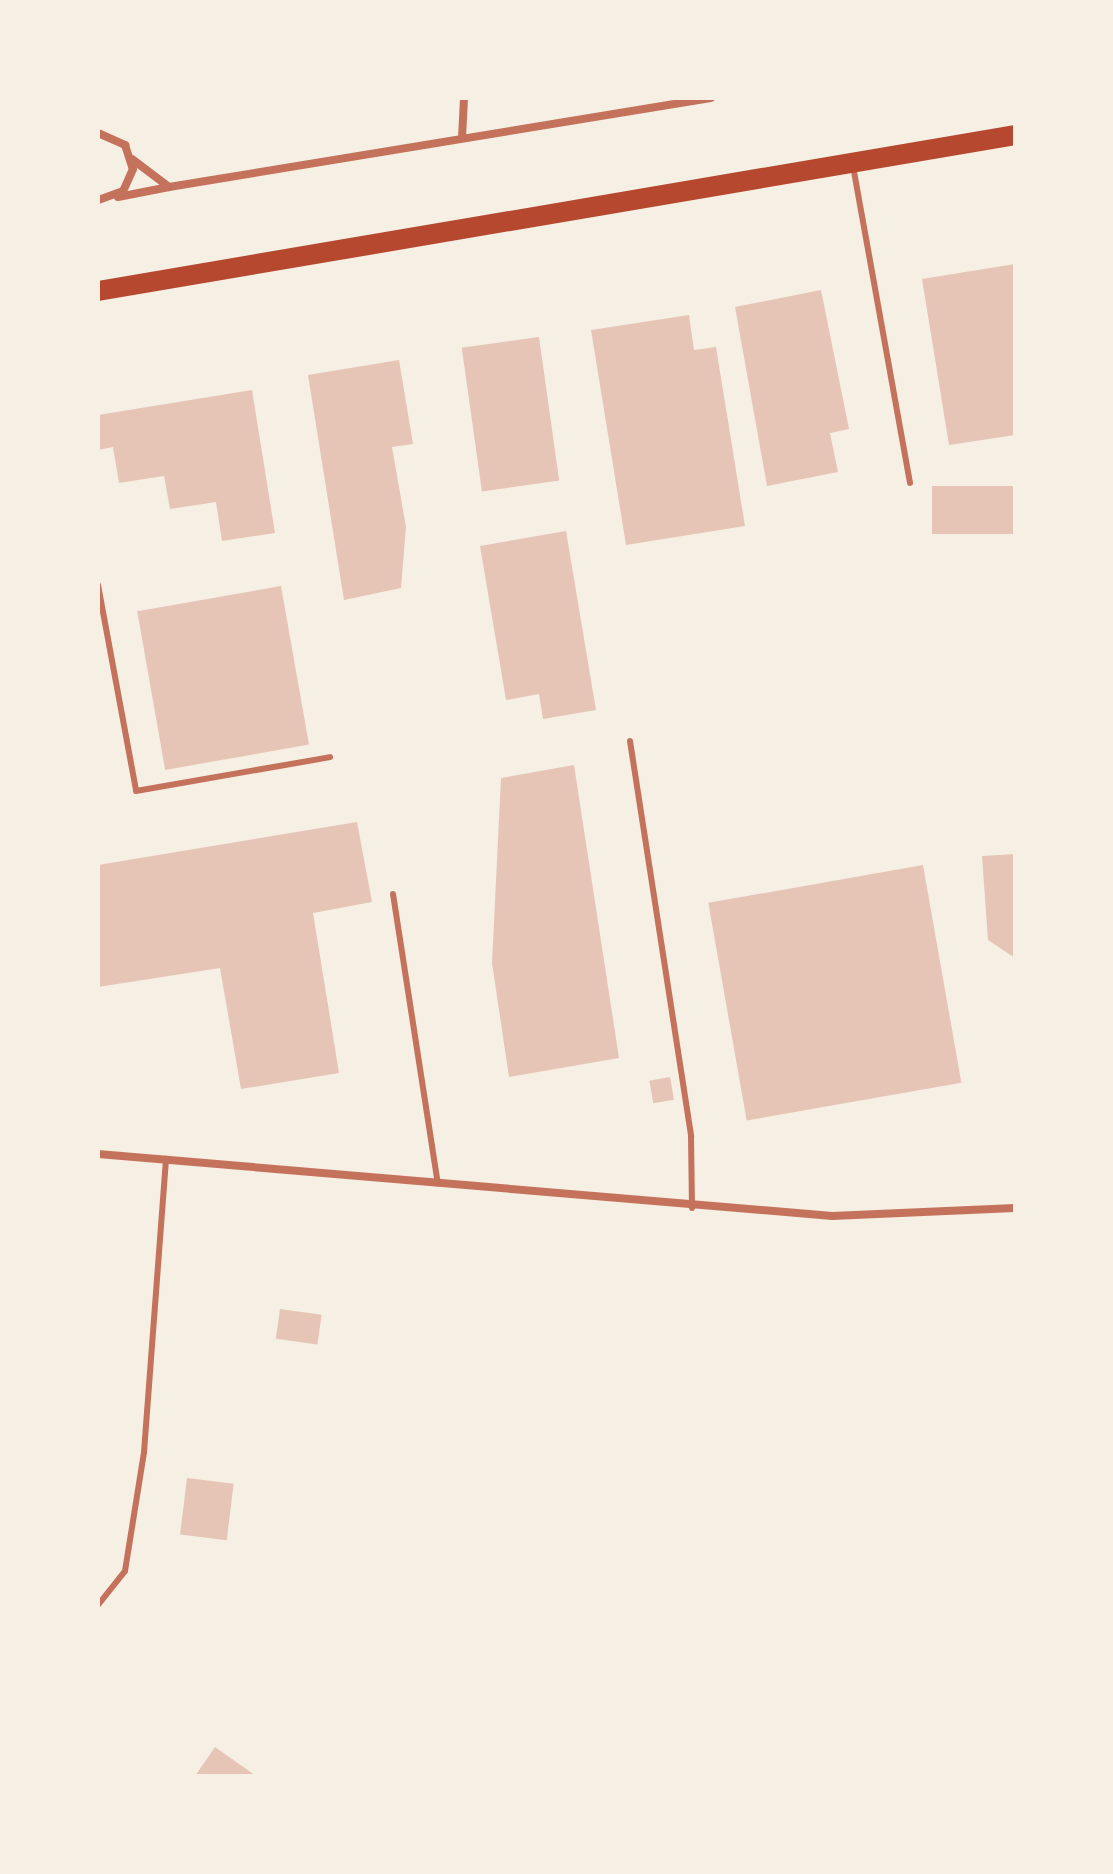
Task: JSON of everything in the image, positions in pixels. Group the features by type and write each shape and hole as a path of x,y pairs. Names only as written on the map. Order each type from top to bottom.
{"main road":[{"path":"98,291 1015,135"}],"street":[{"path":"462,138 464,98"},
{"path":"98,200 711,98"},
{"path":"98,133 117,137 132,159 169,187"},
{"path":"110,199 130,181 132,159"},
{"path":"98,1154 692,1208 898,1218 1015,1208"}],"lane":[{"path":"853,162 910,483"},
{"path":"98,585 136,791 330,757"},
{"path":"630,741 691,1136 692,1208"},
{"path":"393,894 438,1184"},
{"path":"98,1605 125,1571 144,1452 166,1159"}],"building":[{"path":"1015,264 1015,435 949,445 922,279"},
{"path":"821,290 849,429 830,433 838,472 767,486 735,307"},
{"path":"689,315 694,350 716,347 745,526 626,545 591,330"},
{"path":"539,337 559,481 482,491 462,348"},
{"path":"399,360 413,444 392,447 406,527 401,588 344,600 308,375"},
{"path":"252,390 275,533 222,541 216,502 170,509 164,476 119,483 113,447 98,450 98,415"},
{"path":"932,486 1015,486 1015,534 932,534"},
{"path":"566,531 596,710 543,719 539,694 506,700 480,546"},
{"path":"281,586 309,745 165,770 137,611"},
{"path":"574,765 619,1058 509,1077 492,963 501,778"},
{"path":"357,822 372,902 313,913 339,1073 241,1089 220,968 98,987 98,865"},
{"path":"1015,854 1015,958 988,940 982,856"},
{"path":"923,865 961,1083 747,1120 708,903"},
{"path":"670,1077 674,1100 653,1103 649,1081"},
{"path":"280,1309 322,1315 317,1345 276,1339"},
{"path":"187,1478 234,1484 227,1540 180,1535"},
{"path":"215,1747 242,1766 256,1776 195,1776"}]}
